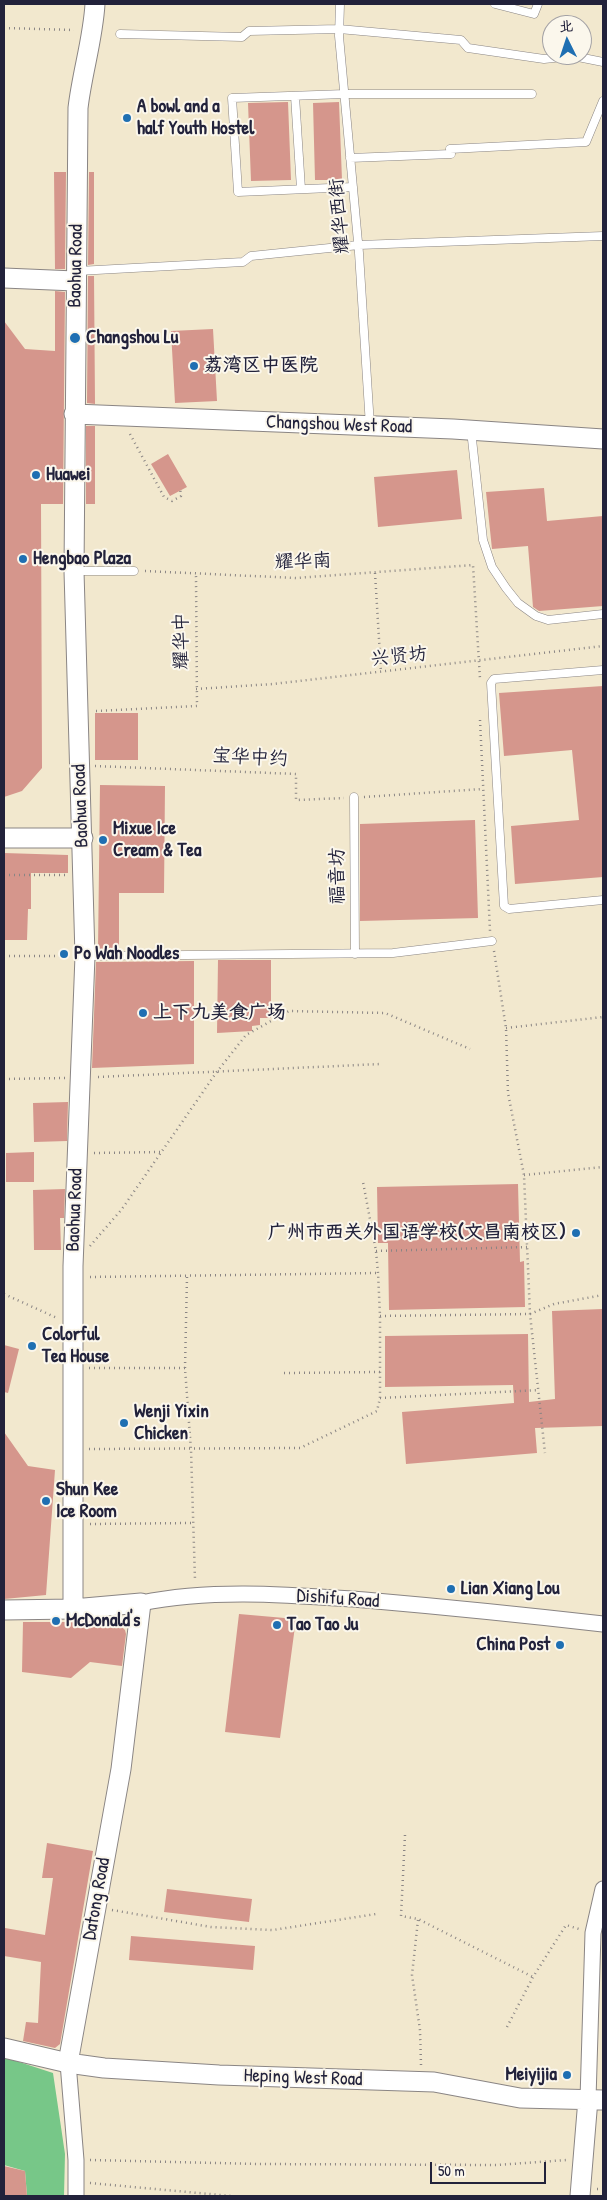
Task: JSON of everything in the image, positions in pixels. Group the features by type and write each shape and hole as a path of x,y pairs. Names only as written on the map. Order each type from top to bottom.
{"street":[{"name":"Baohua Road","path":"73,1609 73,1272 85,956 74,571 78,108 93,30 95,4"},
{"path":"4,278 76,276"},
{"name":"Changshou West Road","path":"74,414 471,430 603,439"},
{"path":"4,838 83,838"},
{"name":"Dishifu Road","path":"4,1610 73,1609 141,1603 176,1596 252,1594 481,1610 603,1624"},
{"name":"Datong Road","path":"76,2189 76,2160 68,2063 121,1769 141,1603"},
{"path":"580,2196 582,2159 595,2099 598,1935 603,1889"},
{"name":"Heping West Road","path":"4,2048 68,2063 104,2068 181,2074 434,2082 520,2098 595,2099"}],"lane":[{"name":"耀华西街","path":"340,4 339,29 359,245 370,426"},
{"path":"495,4 534,14 538,4"},
{"path":"120,34 242,37 249,32 339,29 461,40 468,48 544,59 573,56 603,62"},
{"path":"353,187 238,192 232,98 345,94 532,94"},
{"path":"296,96 300,189"},
{"path":"350,158 451,154 450,149 586,142 603,101"},
{"path":"76,276 244,262 251,256 359,245 603,236"},
{"path":"471,430 483,540 492,567 500,581 518,603 536,616 548,620 603,614"},
{"path":"74,571 134,570"},
{"path":"603,670 494,679 491,683 504,906 509,909 603,900"},
{"name":"福音坊","path":"354,797 355,954"},
{"path":"85,956 393,953 492,941"}],"path":[{"path":"4,28 93,30"},
{"path":"128,430 164,497 172,501 177,499 181,496 180,487"},
{"name":"耀华南","path":"134,570 196,575 296,578 473,566 480,661"},
{"path":"375,572 381,672"},
{"name":"耀华中","path":"79,712 197,706 196,575"},
{"name":"兴贤坊","path":"196,690 273,684 603,646"},
{"path":"480,661 480,681"},
{"path":"480,710 482,789 492,941 506,1028 508,1094 524,1175 530,1314 545,1453"},
{"name":"宝华中约","path":"79,765 296,774 296,800 482,789"},
{"path":"4,875 84,876"},
{"path":"4,956 85,956"},
{"path":"73,1272 122,1209 216,1072 246,1035 289,1011 385,1013 470,1048"},
{"path":"506,1028 603,1017"},
{"path":"4,1079 381,1064"},
{"path":"78,1153 161,1152"},
{"path":"524,1175 603,1167"},
{"path":"73,1449 191,1450 300,1448 377,1411 380,1398 378,1273 376,1251 363,1182"},
{"path":"376,1251 528,1247"},
{"path":"73,1272 187,1277 378,1273"},
{"path":"187,1277 185,1368 191,1450 195,1596"},
{"path":"4,1294 73,1324"},
{"path":"380,1316 530,1314 554,1304 603,1295"},
{"path":"73,1368 185,1368"},
{"path":"284,1373 380,1372"},
{"path":"380,1398 539,1390"},
{"path":"73,1525 192,1522"},
{"path":"405,1835 401,1916 418,1919 533,1978"},
{"path":"96,1907 211,1927 273,1930 376,1914"},
{"path":"418,1919 413,1950 412,1975 420,2030 421,2082"},
{"path":"508,2027 533,1978 566,1925 598,1935"},
{"path":"76,2160 258,2164 497,2165 582,2159"},
{"path":"76,2189 231,2196"}],"green space":[{"path":"4,2057 53,2073 65,2154 64,2196 27,2196 25,2171 4,2165"}],"building":[{"path":"288,102 291,180 251,181 248,103"},
{"path":"339,102 342,180 315,180 313,103"},
{"path":"54,172 66,172 65,269 55,269"},
{"path":"89,172 94,172 94,264 88,265"},
{"path":"88,276 94,276 95,404 87,403"},
{"name":"Hengbao Plaza","path":"55,291 65,292 63,504 41,504 42,768 22,791 4,797 4,321 25,349 55,351"},
{"name":"荔湾区中医院","path":"213,329 217,401 175,403 171,331"},
{"path":"86,426 95,426 95,504 86,504"},
{"path":"168,454 187,487 170,496 151,464"},
{"path":"457,470 462,519 378,527 374,477"},
{"path":"544,488 547,521 603,516 603,606 539,611 533,607 528,546 492,549 486,492"},
{"path":"603,686 603,877 515,884 511,826 579,820 572,750 504,756 499,693"},
{"path":"95,713 138,713 138,760 95,760"},
{"path":"100,785 165,786 164,893 119,893 119,950 98,950"},
{"path":"475,820 478,918 360,921 360,824"},
{"path":"4,853 68,855 68,873 31,873 31,909 28,909 27,940 4,940"},
{"path":"218,960 271,960 271,1018 260,1018 260,1025 252,1026 252,1031 217,1033"},
{"name":"上下九美食广场","path":"194,961 194,1064 92,1068 96,962"},
{"path":"68,1102 67,1141 34,1142 33,1103"},
{"path":"34,1152 34,1182 6,1182 6,1153"},
{"path":"518,1184 520,1262 524,1261 525,1307 389,1310 388,1243 378,1243 377,1187"},
{"path":"65,1189 64,1218 60,1218 61,1250 34,1250 33,1190"},
{"path":"603,1309 603,1426 535,1428 537,1453 406,1464 402,1412 514,1403 513,1385 385,1387 385,1336 528,1334 529,1402 555,1399 552,1311"},
{"path":"4,1345 19,1349 8,1393 4,1392"},
{"path":"4,1432 28,1466 55,1470 46,1595 4,1599"},
{"path":"239,1614 296,1619 280,1738 225,1732"},
{"path":"113,1619 125,1630 126,1634 122,1666 90,1662 71,1678 22,1672 23,1622 77,1622"},
{"path":"47,1843 93,1851 60,2044 55,2048 23,2041 26,2022 38,2023 41,1962 4,1956 5,1928 45,1935 53,1878 42,1878"},
{"path":"167,1889 252,1899 249,1922 164,1912"},
{"path":"131,1936 255,1946 253,1970 129,1960"},
{"path":"4,2166 25,2171 27,2196 4,2196"}],"place":[{"name":"A bowl and a half Youth Hostel","path":"127,118"},
{"name":"Changshou Lu","path":"75,338"},
{"name":"荔湾区中医院","path":"194,366"},
{"name":"Huawei","path":"36,475"},
{"name":"Hengbao Plaza","path":"23,559"},
{"name":"Mixue Ice Cream & Tea","path":"103,840"},
{"name":"Po Wah Noodles","path":"64,954"},
{"name":"上下九美食广场","path":"143,1013"},
{"name":"广州市西关外国语学校(文昌南校区)","path":"576,1233"},
{"name":"Colorful Tea House","path":"32,1346"},
{"name":"Wenji Yixin Chicken","path":"124,1423"},
{"name":"Shun Kee Ice Room","path":"46,1501"},
{"name":"Lian Xiang Lou","path":"451,1589"},
{"name":"McDonald's","path":"56,1621"},
{"name":"Tao Tao Ju","path":"277,1625"},
{"name":"China Post","path":"560,1645"},
{"name":"Meiyijia","path":"567,2075"}]}
